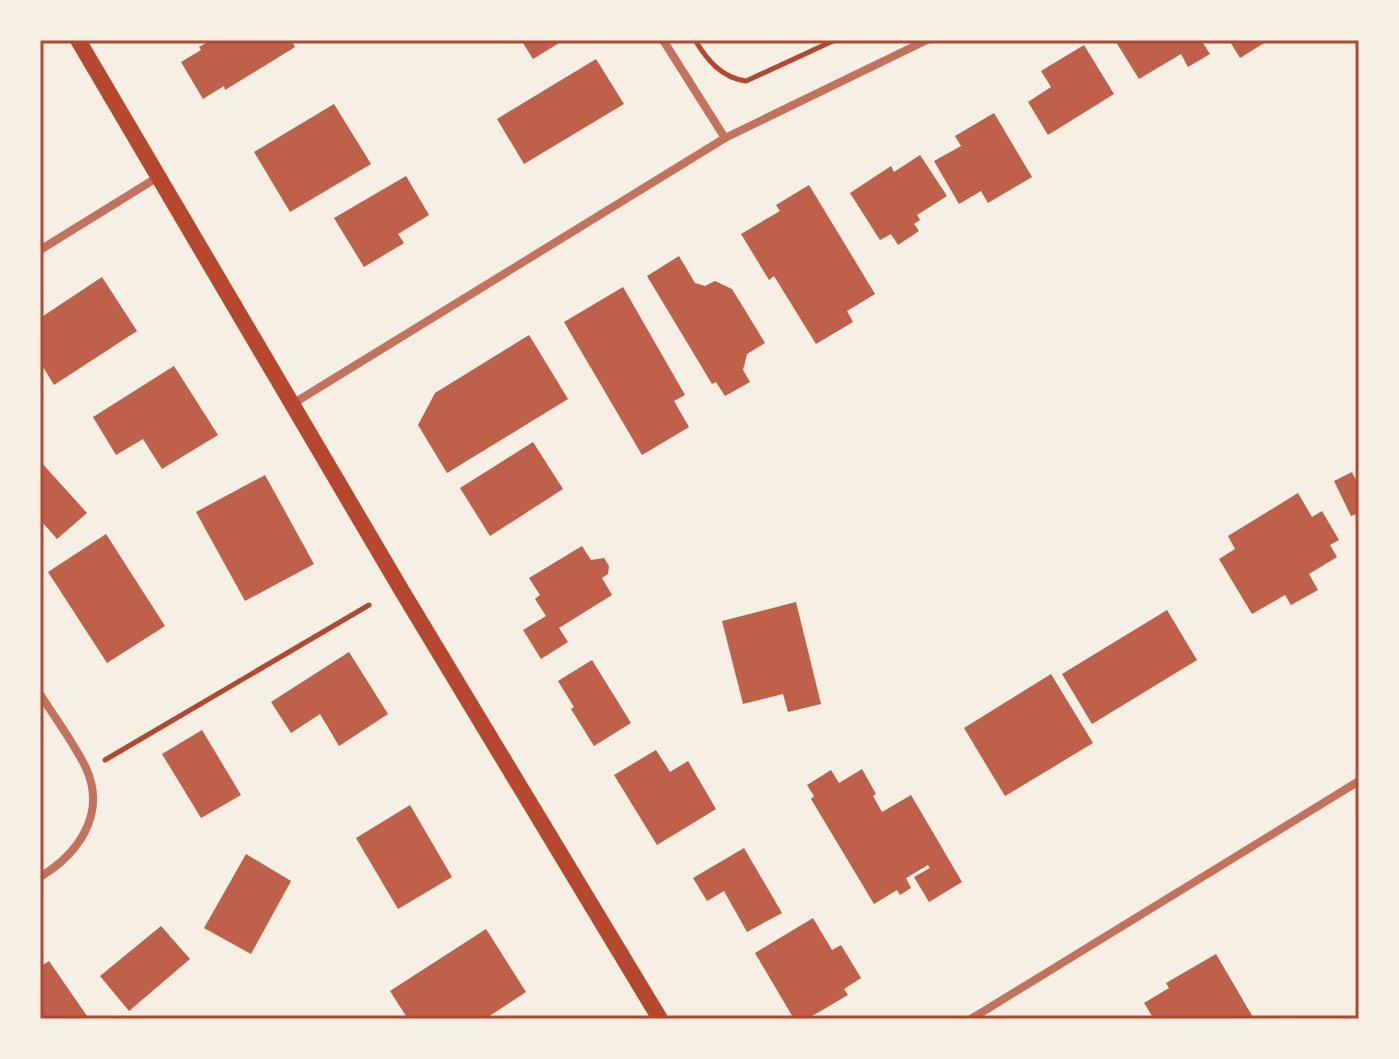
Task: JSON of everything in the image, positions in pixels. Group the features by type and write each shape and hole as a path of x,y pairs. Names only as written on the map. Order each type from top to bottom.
{"main road":[{"path":"78,40 402,591 660,1019"}],"street":[{"path":"663,40 725,138"},
{"path":"294,403 725,138 927,40"},
{"path":"40,250 160,177"},
{"path":"40,694 87,770 93,806 85,836 60,865 40,877"},
{"path":"971,1019 1359,781"}],"path":[{"path":"695,40 703,54 718,69 732,79 746,81 835,40"},
{"path":"87,770 369,605"}],"building":[{"path":"211,40 291,40 295,47 225,90 224,86 203,99 181,62"},
{"path":"521,40 564,40 533,59"},
{"path":"1201,40 1210,54 1188,67 1181,54 1139,79 1116,42"},
{"path":"1229,40 1269,40 1240,58"},
{"path":"1084,45 1114,94 1048,135 1028,102 1051,87 1041,71"},
{"path":"596,59 624,104 524,164 497,119"},
{"path":"334,104 371,164 290,212 254,152"},
{"path":"994,113 1032,177 988,203 981,191 959,204 934,161 961,146 955,136"},
{"path":"920,155 947,196 917,215 920,220 914,224 919,231 898,245 891,234 880,240 850,193 891,166 894,172"},
{"path":"406,176 429,215 398,234 404,243 364,267 334,218"},
{"path":"809,185 875,294 847,311 853,322 816,344 774,276 769,280 741,234 780,211 776,205"},
{"path":"679,256 695,283 705,286 715,281 732,289 765,343 747,354 743,370 750,382 725,396 716,382 712,384 647,276"},
{"path":"102,277 137,331 54,385 40,362 40,318"},
{"path":"623,287 685,395 674,401 689,427 642,455 564,322"},
{"path":"529,335 568,399 447,473 418,425 435,393"},
{"path":"174,366 218,435 162,469 143,439 116,455 93,417"},
{"path":"533,442 563,489 490,536 460,488"},
{"path":"40,461 87,513 57,539 42,522 40,524"},
{"path":"1352,472 1359,487 1359,513 1351,516 1334,481"},
{"path":"265,475 314,564 245,601 196,512"},
{"path":"1298,493 1312,517 1322,511 1339,540 1330,545 1337,557 1309,574 1318,590 1291,605 1285,595 1252,614 1219,559 1235,549 1228,536"},
{"path":"106,534 165,626 107,663 48,572"},
{"path":"582,546 591,560 604,558 609,566 608,574 602,578 612,595 559,628 568,642 541,659 523,630 546,616 535,599 540,595 529,578"},
{"path":"796,602 821,704 788,712 783,694 743,704 722,621"},
{"path":"1167,610 1197,660 1092,724 1062,674"},
{"path":"349,652 388,714 339,746 320,714 291,733 271,702"},
{"path":"592,660 631,723 594,746 558,681"},
{"path":"1051,674 1093,743 1005,796 964,728"},
{"path":"202,730 241,795 201,818 162,754"},
{"path":"656,750 670,772 688,761 716,809 657,845 614,775"},
{"path":"862,769 882,812 911,795 962,882 929,902 914,877 930,868 928,865 906,878 911,888 900,895 897,890 874,904 811,799 814,796 807,785 831,770 839,783"},
{"path":"410,805 452,877 398,909 356,838"},
{"path":"744,848 782,913 747,932 724,891 707,901 693,878"},
{"path":"246,854 291,881 251,954 204,928"},
{"path":"813,918 832,950 841,945 861,978 844,989 848,995 807,1019 794,1019 755,953"},
{"path":"161,926 190,959 129,1011 100,976"},
{"path":"486,929 526,992 485,1019 408,1019 390,991"},
{"path":"1216,954 1254,1019 1154,1019 1144,1003 1169,988 1166,983"},
{"path":"49,961 87,1016 81,1019 40,1019 40,967"}]}
